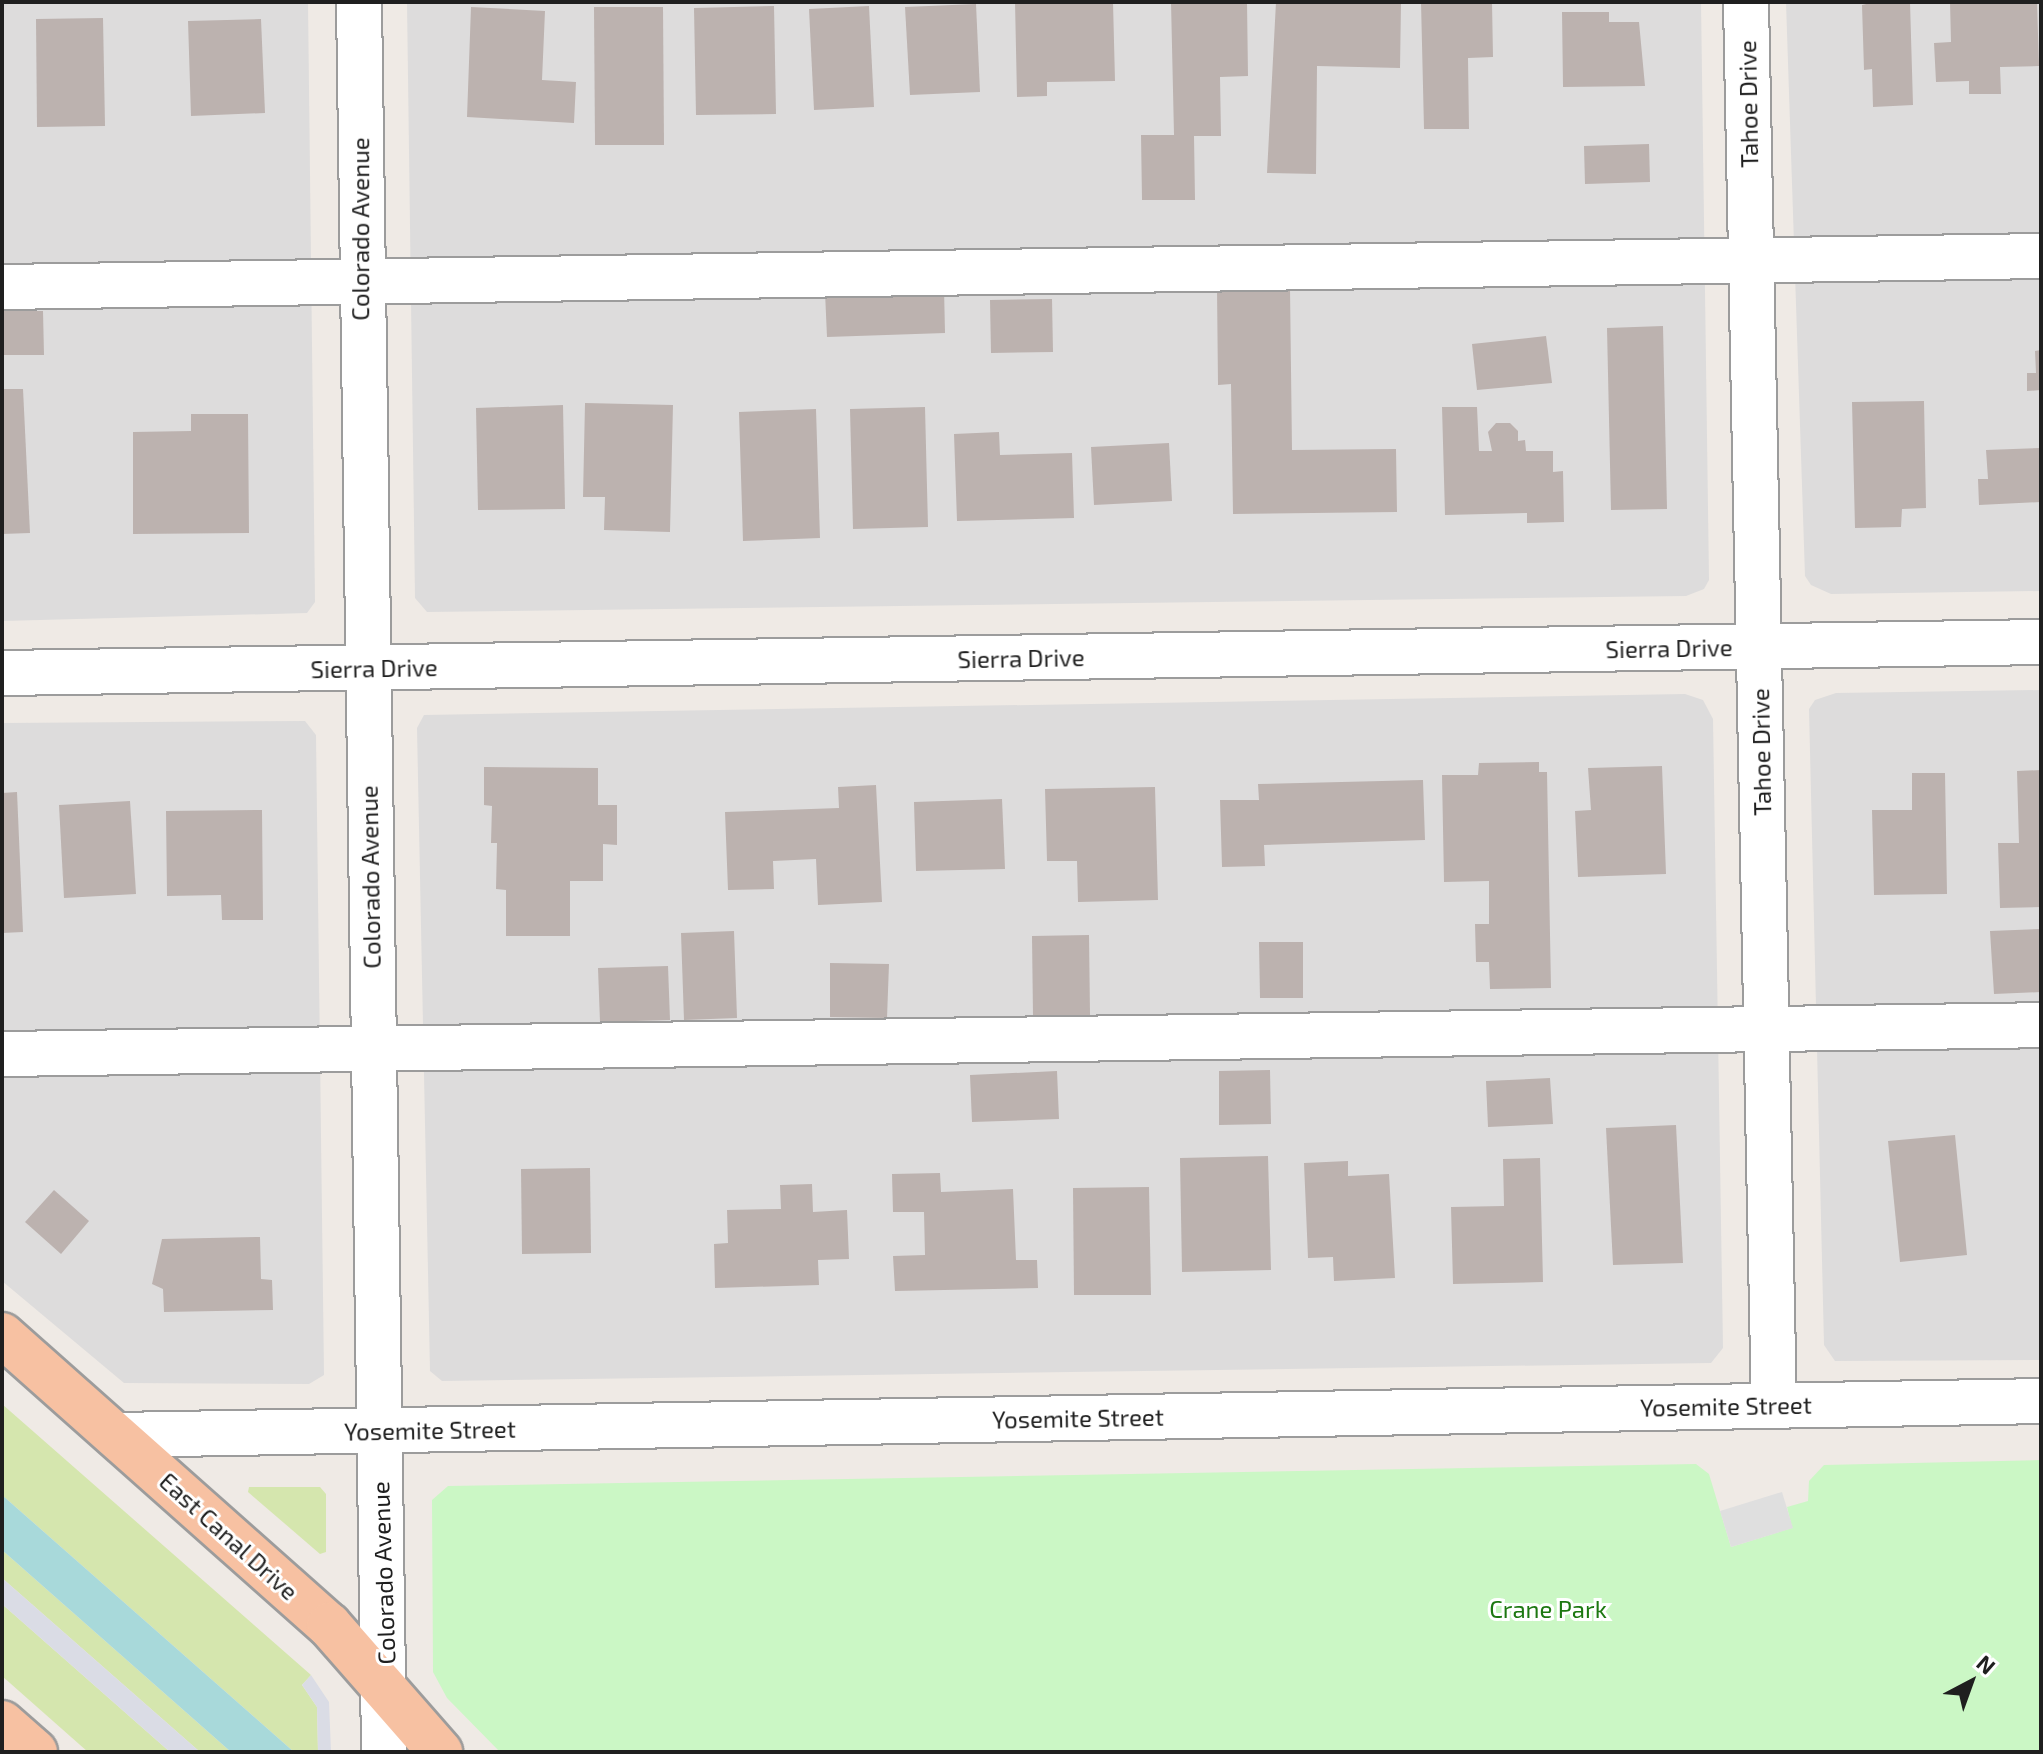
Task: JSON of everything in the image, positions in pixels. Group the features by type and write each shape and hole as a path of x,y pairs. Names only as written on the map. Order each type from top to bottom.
{"main road":[{"name":"East Canal Drive","path":"2,1335 329,1625 440,1752"},
{"path":"2,1723 35,1752"}],"street":[{"name":"Colorado Avenue","path":"359,2 360,281 378,1430 387,1689 384,1752"},
{"name":"Tahoe Drive","path":"1746,2 1774,1405"},
{"path":"2,287 2041,256"},
{"name":"Sierra Drive","path":"2,673 2041,642"},
{"path":"2,1054 2041,1025"},
{"name":"Yosemite Street","path":"116,1435 2041,1401"}],"shaded area":[{"path":"2,2 308,2 315,602 307,613 2,621"},
{"path":"407,2 1701,2 1709,580 1704,589 1686,596 427,612 415,598"},
{"path":"1786,2 2041,2 2041,591 1831,594 1811,585 1805,576"},
{"path":"2041,690 2041,1360 1835,1361 1824,1345 1809,709 1815,700 1836,693"},
{"path":"1685,694 1703,700 1713,719 1723,1348 1711,1363 442,1381 430,1371 417,728 424,715"},
{"path":"305,721 316,735 324,1375 309,1384 124,1383 2,1281 2,723"},
{"path":"1782,1492 1793,1528 1731,1547 1720,1511"},
{"path":"2,1578 200,1752 170,1752 2,1604"},
{"path":"311,1675 329,1702 331,1752 318,1752 317,1707 302,1685"}],"green space":[{"path":"2,1404 311,1675 302,1685 317,1707 318,1752 294,1752 2,1495"},
{"name":"Crane Park","path":"2041,1460 2041,1752 500,1752 447,1698 433,1672 432,1500 448,1486 1696,1464 1709,1474 1731,1547 1792,1528 1787,1507 1808,1501 1809,1481 1824,1465"},
{"path":"249,1487 320,1487 326,1494 326,1552 320,1554 248,1492"},
{"path":"2,1550 231,1752 200,1752 2,1578"},
{"path":"2,1604 170,1752 88,1752 2,1676"}],"water":[{"path":"2,1495 294,1752 231,1752 2,1550"}],"building":[{"path":"1015,2 1113,2 1115,81 1047,82 1047,96 1017,97"},
{"path":"1171,2 1247,2 1248,76 1220,77 1221,136 1194,136 1195,200 1142,200 1141,135 1174,135"},
{"path":"1276,2 1401,3 1400,68 1317,66 1316,174 1267,173"},
{"path":"1421,2 1492,2 1493,57 1468,58 1469,129 1424,129"},
{"path":"1910,2 1913,105 1873,107 1872,69 1864,70 1862,5"},
{"path":"1950,2 2037,2 2039,66 2000,67 2001,94 1969,94 1969,81 1936,82 1934,43 1951,42"},
{"path":"976,4 980,92 910,95 905,7"},
{"path":"774,6 776,114 696,115 694,8"},
{"path":"869,6 874,107 814,110 809,9"},
{"path":"471,7 545,11 542,80 576,82 574,123 467,117"},
{"path":"594,7 663,7 664,145 595,145"},
{"path":"1562,12 1609,12 1609,22 1639,22 1645,86 1563,87"},
{"path":"103,18 105,126 37,127 36,19"},
{"path":"261,19 265,113 191,116 188,21"},
{"path":"1649,144 1650,182 1585,184 1584,146"},
{"path":"944,288 945,333 827,337 825,292"},
{"path":"1290,288 1292,450 1396,449 1397,512 1233,514 1231,384 1218,385 1217,289"},
{"path":"1052,299 1053,352 991,353 990,300"},
{"path":"2,311 43,311 44,355 2,355"},
{"path":"1663,326 1667,509 1611,510 1607,328"},
{"path":"1546,336 1552,383 1477,390 1472,344"},
{"path":"2041,350 2041,390 2027,391 2027,373 2036,373 2035,351"},
{"path":"2,389 23,389 30,533 2,534"},
{"path":"1924,401 1926,508 1902,509 1901,527 1855,528 1852,402"},
{"path":"585,403 673,405 670,532 604,530 605,497 583,497"},
{"path":"563,405 565,509 478,510 476,408"},
{"path":"925,407 928,527 853,529 850,409"},
{"path":"1442,407 1477,407 1479,451 1492,451 1488,432 1496,423 1510,423 1518,431 1518,441 1525,440 1526,451 1553,451 1553,472 1563,471 1564,522 1527,523 1527,513 1445,515"},
{"path":"816,409 820,538 743,541 739,412"},
{"path":"191,414 248,414 249,533 133,534 133,432 191,431"},
{"path":"999,432 1000,455 1072,453 1074,518 957,521 954,434"},
{"path":"1169,443 1172,501 1094,505 1091,447"},
{"path":"2041,448 2041,502 1979,505 1978,479 1988,479 1986,450"},
{"path":"1539,762 1539,772 1547,772 1551,988 1490,989 1489,962 1476,962 1475,924 1489,924 1489,881 1444,882 1442,775 1478,775 1479,763"},
{"path":"1662,766 1666,874 1578,877 1575,811 1591,810 1588,768"},
{"path":"484,767 598,768 598,805 617,805 617,845 603,844 603,881 570,881 570,936 506,936 506,890 496,889 497,843 491,843 492,806 484,805"},
{"path":"2041,770 2041,907 2000,908 1998,843 2019,843 2017,771"},
{"path":"1912,773 1945,773 1947,894 1874,895 1872,810 1912,810"},
{"path":"1423,780 1425,840 1264,845 1265,866 1222,867 1220,800 1259,800 1258,784"},
{"path":"876,785 882,902 818,905 816,859 773,861 774,889 728,890 725,812 839,808 838,787"},
{"path":"1155,787 1158,900 1078,902 1077,861 1047,861 1045,789"},
{"path":"17,792 23,932 2,933 2,793"},
{"path":"1002,799 1005,869 916,871 914,802"},
{"path":"130,801 136,894 64,898 59,805"},
{"path":"262,810 263,920 222,920 221,895 167,896 166,811"},
{"path":"2041,929 2041,992 1994,994 1990,931"},
{"path":"734,931 737,1018 684,1020 681,933"},
{"path":"1089,935 1090,1015 1033,1016 1032,936"},
{"path":"1259,942 1303,942 1303,998 1260,998"},
{"path":"830,963 889,964 887,1018 830,1017"},
{"path":"668,966 670,1020 600,1022 598,968"},
{"path":"1270,1070 1271,1124 1219,1125 1219,1071"},
{"path":"1057,1071 1059,1119 972,1122 970,1075"},
{"path":"1550,1078 1553,1124 1488,1127 1486,1081"},
{"path":"1676,1125 1683,1263 1613,1265 1606,1128"},
{"path":"1955,1135 1967,1255 1900,1262 1888,1141"},
{"path":"1268,1156 1271,1270 1182,1272 1180,1158"},
{"path":"1540,1158 1543,1282 1453,1284 1451,1207 1504,1206 1503,1159"},
{"path":"1348,1161 1348,1176 1389,1174 1395,1278 1334,1281 1333,1257 1308,1258 1304,1163"},
{"path":"590,1168 591,1253 522,1254 521,1169"},
{"path":"940,1173 941,1192 1013,1189 1016,1260 1037,1260 1038,1288 895,1291 893,1256 925,1255 924,1212 893,1212 892,1174"},
{"path":"812,1184 813,1212 847,1210 849,1259 818,1260 819,1285 715,1288 714,1244 728,1243 727,1210 781,1209 780,1185"},
{"path":"1149,1187 1151,1295 1074,1295 1073,1188"},
{"path":"54,1190 89,1221 61,1254 25,1222"},
{"path":"260,1237 261,1279 272,1280 273,1310 164,1312 163,1289 152,1284 162,1239"}]}
